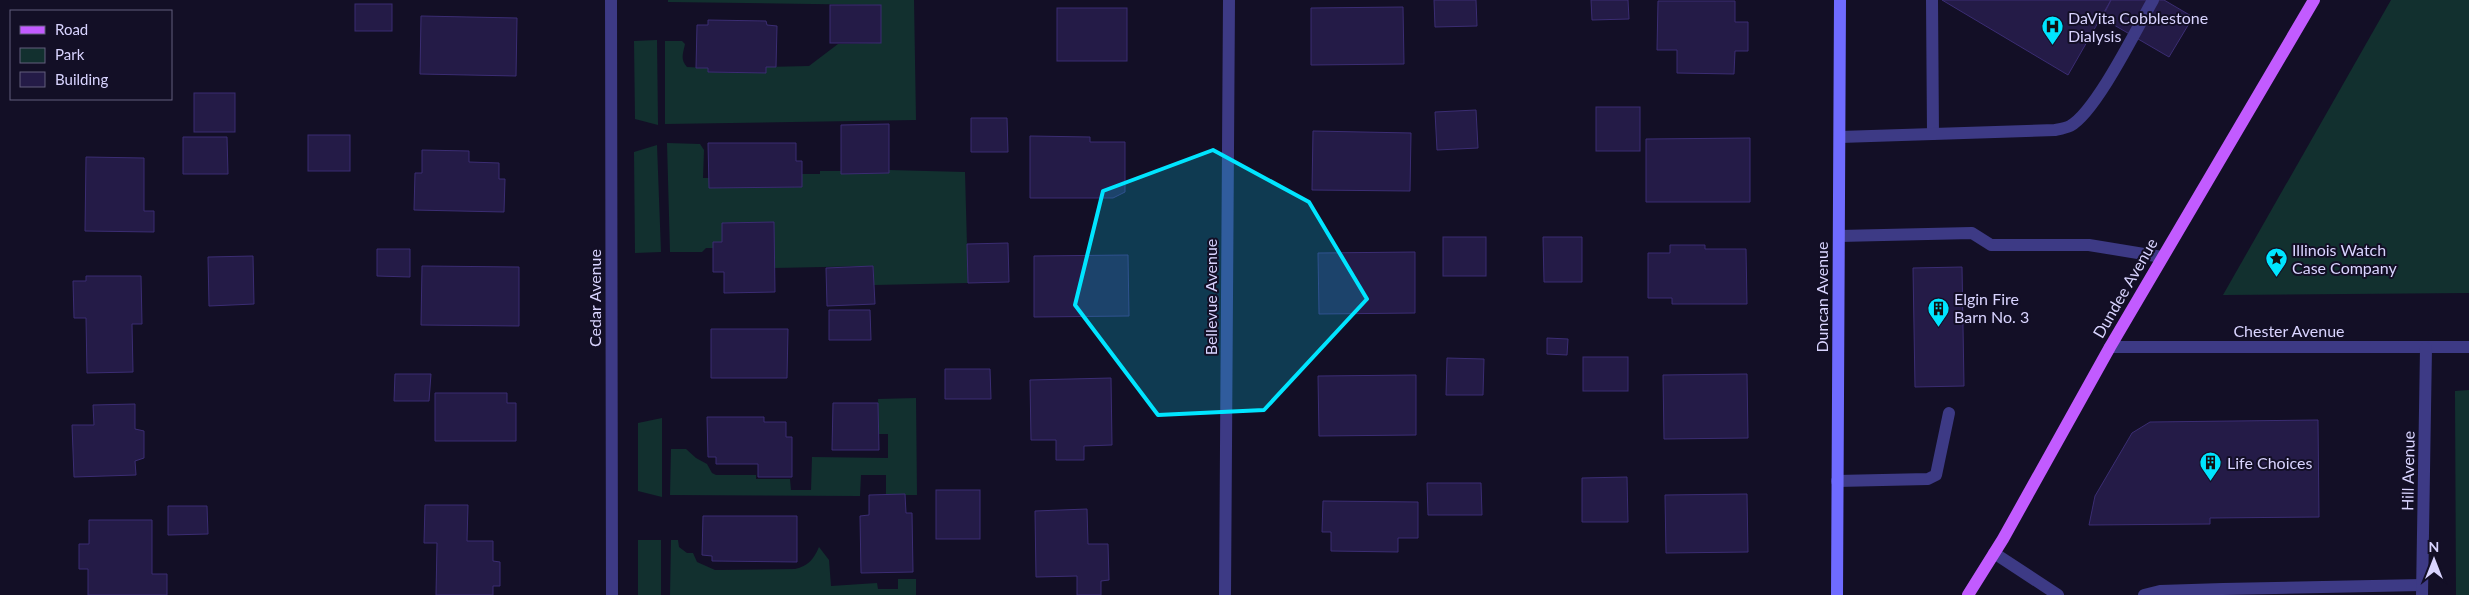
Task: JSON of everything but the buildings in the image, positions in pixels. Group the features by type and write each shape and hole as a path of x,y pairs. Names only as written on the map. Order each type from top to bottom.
{"main road":[{"name":"Dundee Avenue","path":"1968,595 1994,553 2110,347 2314,0"}],"street":[{"name":"Cedar Avenue","path":"611,0 612,595"},
{"name":"Bellevue Avenue","path":"1225,595 1229,0"},
{"name":"Duncan Avenue","path":"1837,595 1840,0"},
{"path":"1932,0 1933,134"},
{"path":"1840,137 2055,130 2070,126 2083,116 2108,80 2153,0"},
{"path":"1839,236 1972,233 1991,245 2088,245 2162,258"},
{"name":"Chester Avenue","path":"2110,347 2469,347"},
{"name":"Hill Avenue","path":"2422,590 2426,348"},
{"path":"1837,481 1928,479 1936,475 1949,413"},
{"path":"1994,553 2058,595"},
{"path":"2144,595 2320,585 2422,590"}],"highlighted area":[{"path":"1213,150 1309,202 1367,299 1264,410 1158,415 1075,305 1103,191"}],"green space":[{"path":"668,0 914,0 916,120 665,124 665,41 682,41 685,44 683,59 687,67 708,68 708,72 766,73 766,67 809,66 838,44 881,43 881,5 668,2"},
{"path":"2391,0 2469,0 2469,293 2223,295"},
{"path":"657,40 658,125 635,119 634,41"},
{"path":"667,143 700,144 704,150 703,178 709,178 709,188 802,187 802,174 820,174 820,171 841,171 842,174 889,173 889,170 965,172 968,283 874,285 873,266 774,268 774,222 722,223 722,242 713,242 713,248 706,248 702,252 670,252"},
{"path":"657,145 661,252 635,253 634,152"},
{"path":"2469,390 2469,595 2456,595 2455,391"},
{"path":"916,398 917,495 886,495 886,475 861,475 860,496 670,495 671,449 686,449 696,458 707,464 712,473 716,475 756,475 756,479 790,479 791,490 811,490 812,457 888,458 888,434 879,434 878,399"},
{"path":"662,418 662,497 638,491 638,423"},
{"path":"638,540 661,540 661,595 638,595"},
{"path":"671,540 678,540 679,547 687,553 693,553 697,562 715,570 795,569 804,566 810,561 819,547 829,560 831,586 877,583 878,589 898,589 898,579 916,579 916,595 670,595"}],"place":[{"name":"DaVita Cobblestone Dialysis","path":"2052,46"},
{"name":"Illinois Watch Case Company","path":"2276,278"},
{"name":"Elgin Fire Barn No. 3","path":"1938,327"},
{"name":"Life Choices","path":"2211,482"}]}
